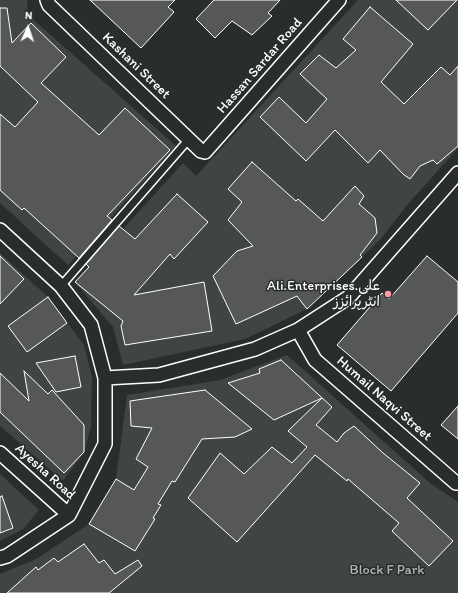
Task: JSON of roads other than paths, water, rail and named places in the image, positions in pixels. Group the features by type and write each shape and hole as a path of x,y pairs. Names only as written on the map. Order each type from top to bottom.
{"street":[{"name":"Kashani Street","path":"47,0 49,4 189,139 205,152"},
{"name":"Hassan Sardar Road","path":"205,152 339,0"},
{"path":"106,378 159,375 254,348 298,330 349,297 458,173"},
{"path":"0,230 61,286 91,326 106,378 105,444 69,515 7,556 0,558"},
{"name":"Humail Naqvi Street","path":"298,330 315,360 456,483 458,483"},
{"name":"Ayesha Road","path":"0,453 69,515"}],"lane":[{"path":"61,286 189,139"}],"place":[{"name":"Ali.Enterprises.علی انٹرپرائزز","path":"388,294"}],"park label":[{"name":"Block F Park","path":"387,570"}]}
